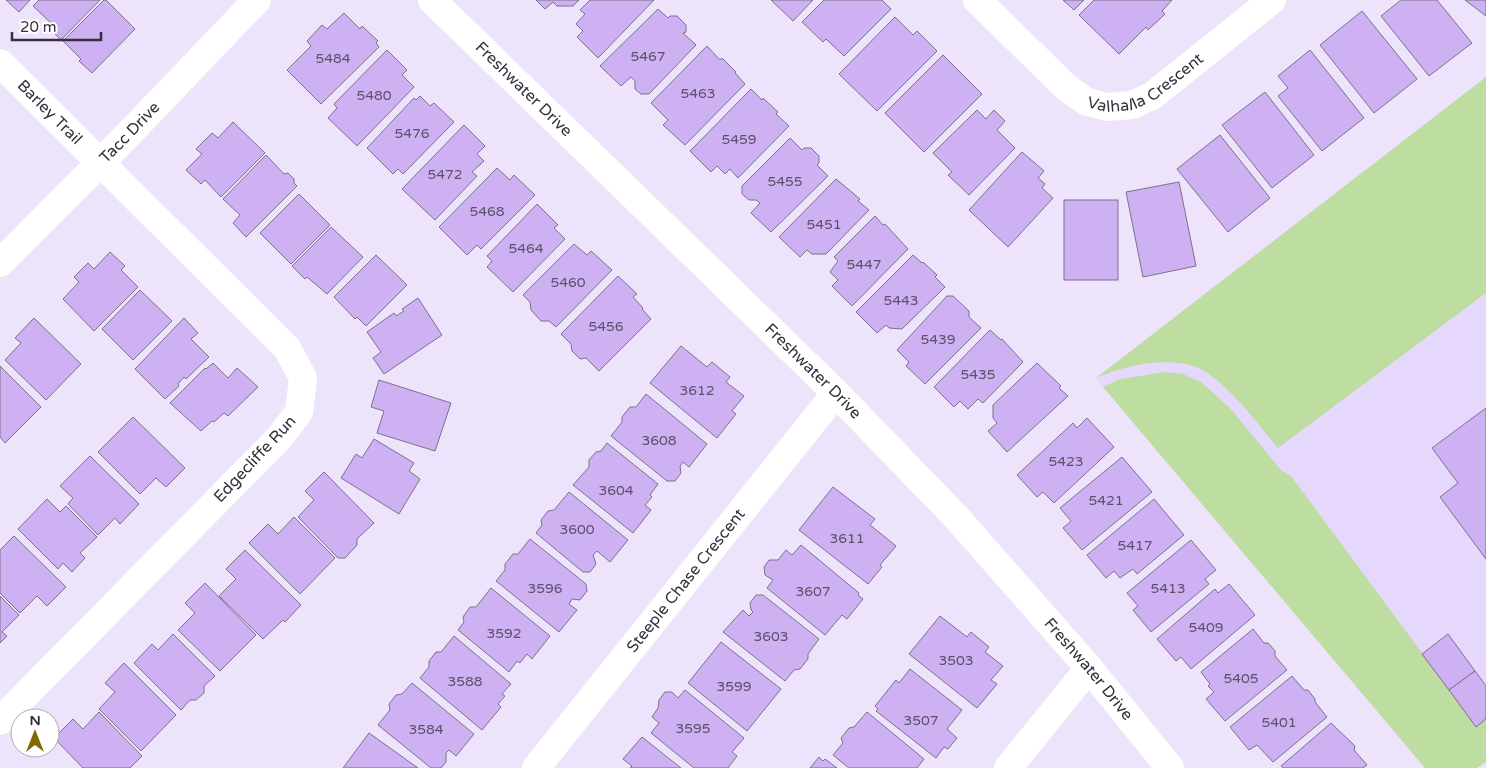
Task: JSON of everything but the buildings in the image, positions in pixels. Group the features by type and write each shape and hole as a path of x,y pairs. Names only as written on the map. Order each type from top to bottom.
{"street":[{"name":"Tacc Drive","path":"0,262 101,162 256,0"},
{"name":"Freshwater Drive","path":"432,0 836,393 957,518 1089,668 1170,768"},
{"name":"Valhalla Crescent","path":"978,0 1067,88 1087,102 1108,107 1132,105 1152,96 1272,0"},
{"name":"Barley Trail","path":"0,63 101,162"},
{"name":"Edgecliffe Run","path":"0,721 279,438 299,412 302,378 287,348 101,162"},
{"name":"Steeple Chase Crescent","path":"536,768 836,393"},
{"path":"1008,768 1089,668"}],"shaded area":[{"path":"1486,77 1486,762 1477,768 1425,768 1096,378"}],"green space":[{"path":"1486,77 1486,293 1278,448 1244,406 1214,378 1192,366 1165,362 1150,363 1121,369 1096,378"},
{"path":"1165,372 1183,374 1201,382 1230,408 1281,470 1291,476 1476,726 1486,719 1486,762 1477,768 1425,768 1103,387 1120,379"}]}
